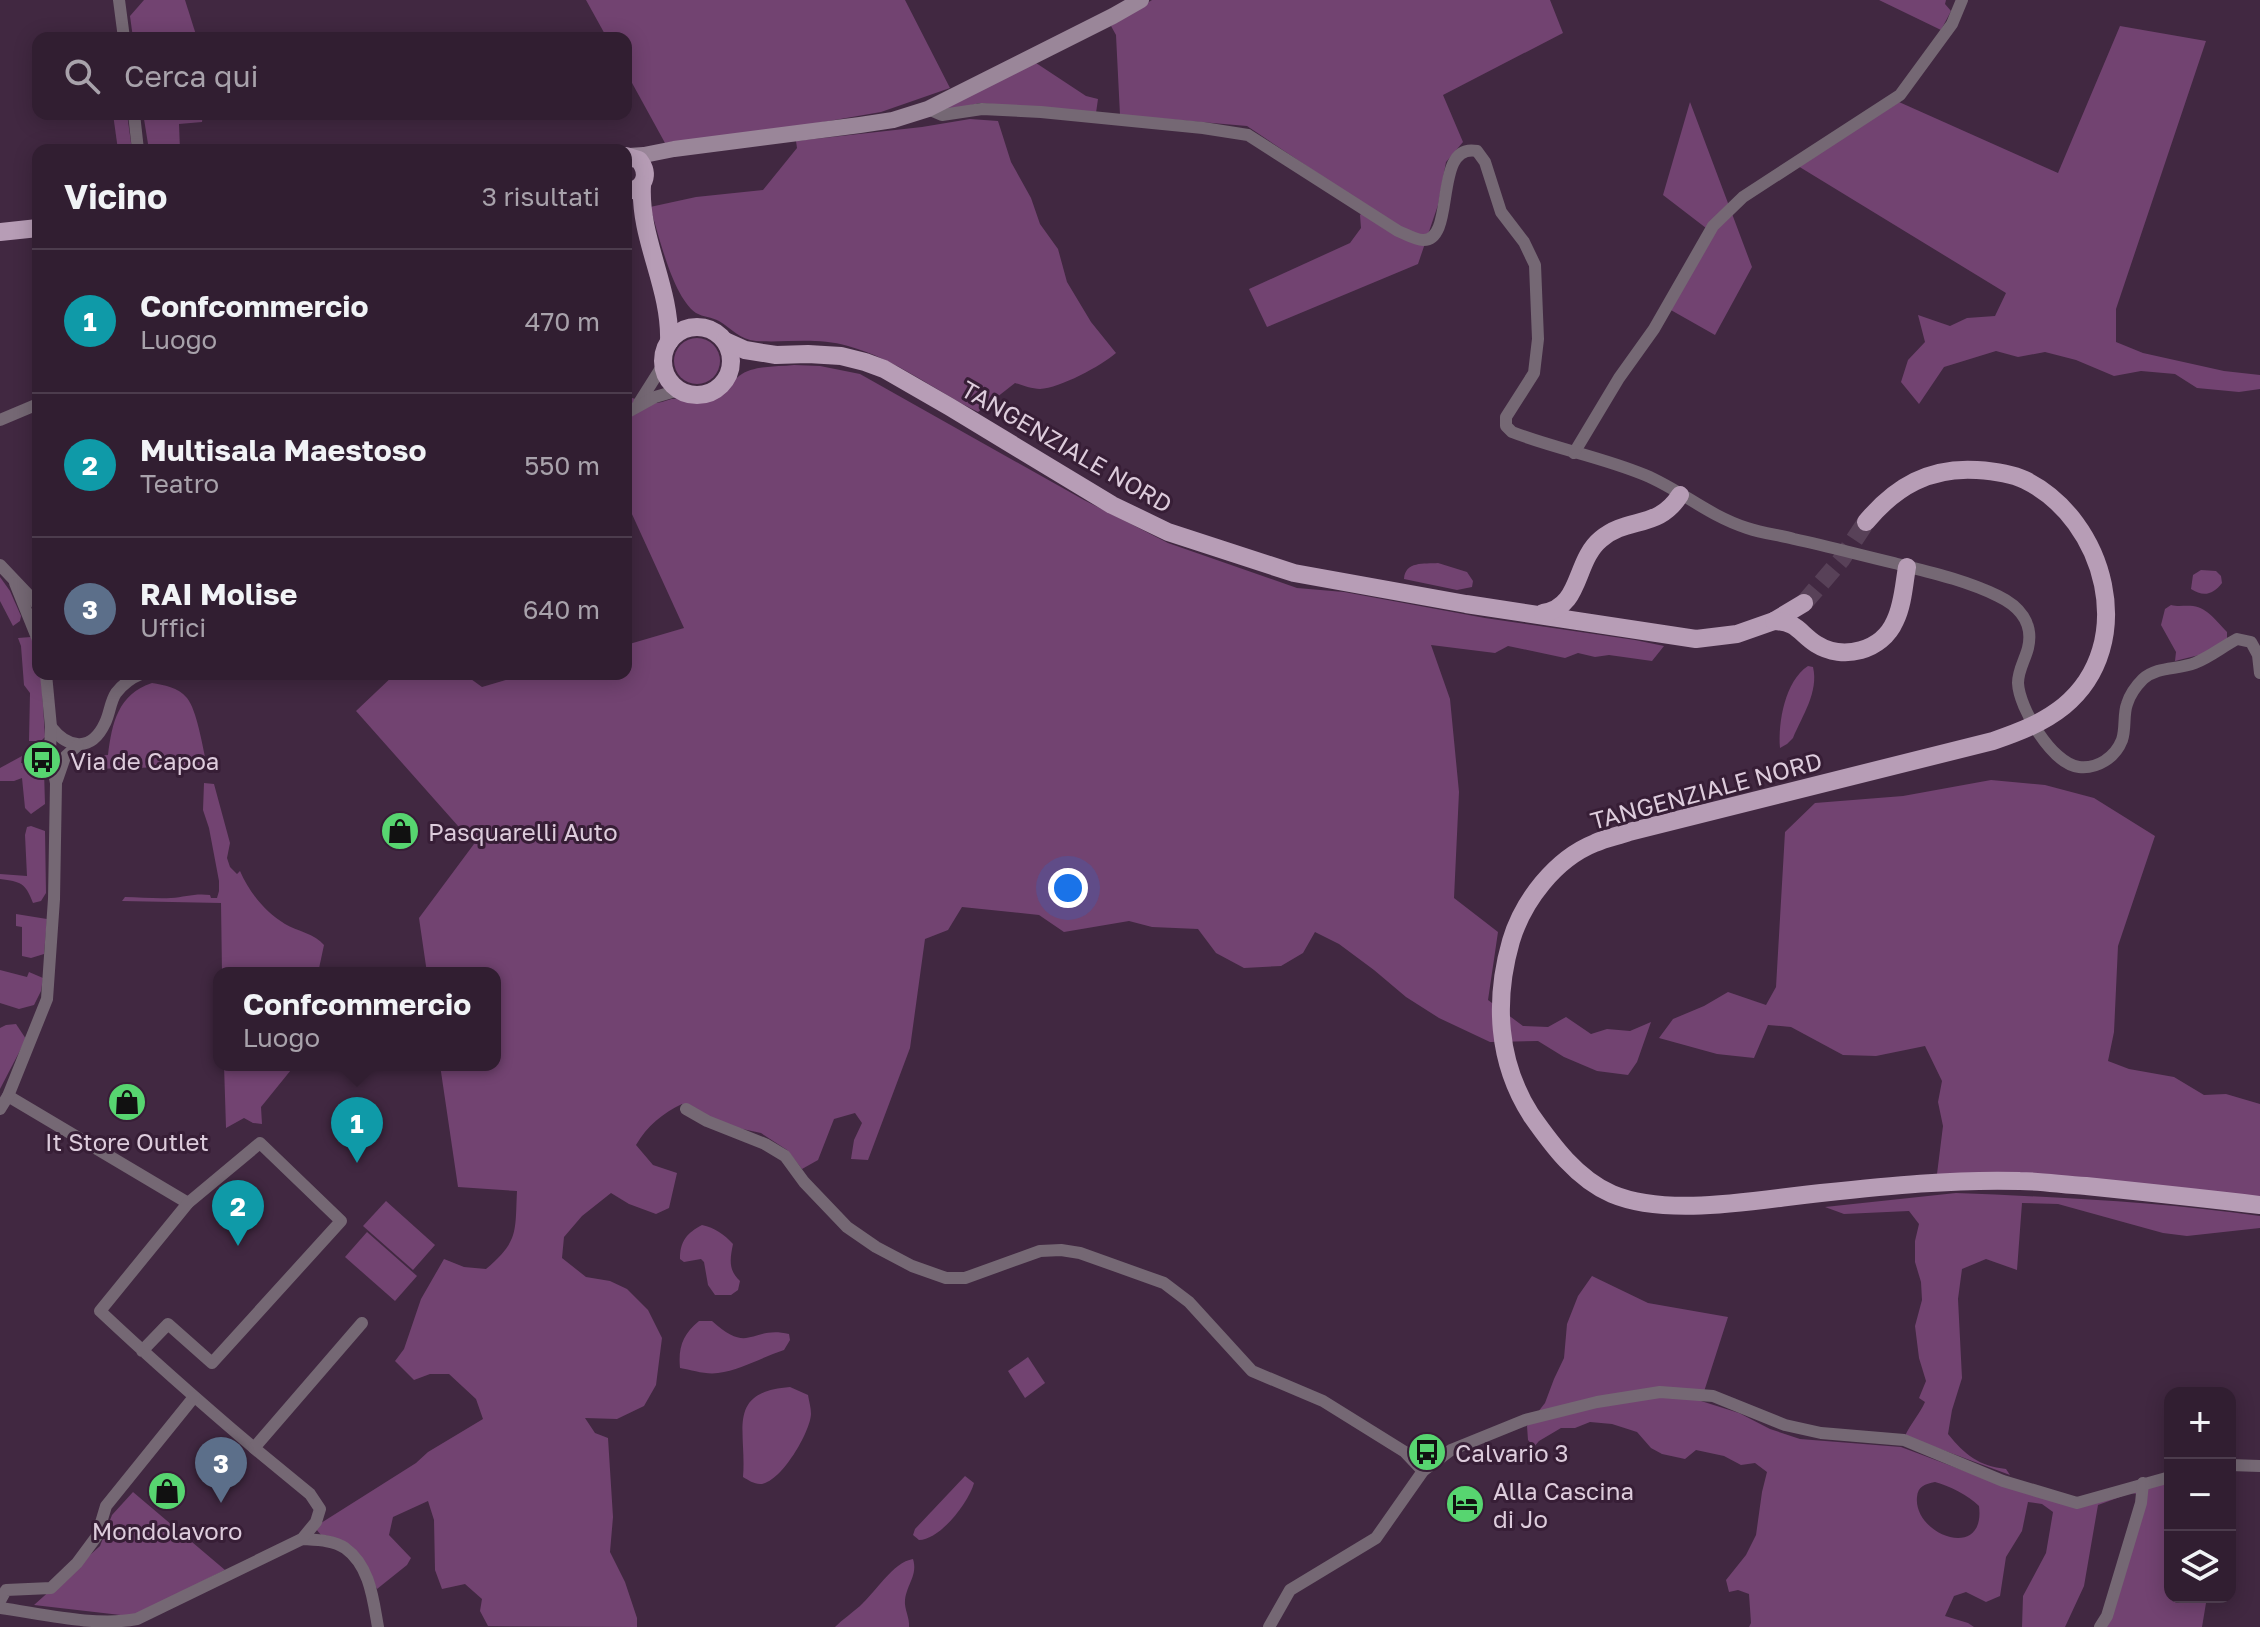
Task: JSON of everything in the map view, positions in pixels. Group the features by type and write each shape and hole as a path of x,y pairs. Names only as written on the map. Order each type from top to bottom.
{"main road":[{"path":"632,157 639,160 645,169 635,188 662,287 669,322 669,342"},
{"path":"0,232 32,229"},
{"path":"662,287 700,327 719,334 730,351 730,373 718,389 709,394 688,395 665,375 663,356 677,333 700,327"},
{"name":"TANGENZIALE NORD","path":"725,341 745,350 776,355 841,356 884,369 1112,505 1168,532 1294,573 1466,604 1696,639 1737,634 1774,621 1803,604 1801,629"},
{"name":"TANGENZIALE NORD","path":"730,373 776,355"},
{"name":"TANGENZIALE NORD","path":"1866,522 1899,491 1931,473 1959,469 1995,471 2024,479 2053,498 2074,519 2093,550 2101,576 2107,606 2105,629 2102,652 2092,674 2075,695 2051,716 1993,741 1629,832 1579,851 1554,871 1522,913 1503,969 1499,1004 1502,1038 1510,1072 1524,1103 1543,1132 1582,1175 1610,1193 1638,1203 1708,1204 1893,1185 2021,1181 2260,1205"},
{"path":"1540,614 1561,607 1569,599 1588,553 1601,538 1619,528 1655,519 1673,506 1680,495"},
{"path":"1774,621 1784,621 1801,629 1816,644 1835,652 1856,652 1883,638 1895,621 1907,567"},
{"path":"1574,590 1578,608 1584,616 1599,625"}],"street":[{"path":"119,0 123,32"},
{"path":"632,156 893,120 928,109 1141,0"},
{"path":"1574,453 1619,378 1654,329 1713,226 1743,197 1900,95 1952,24 1962,0"},
{"path":"928,109 942,115 982,109 1041,112 1248,135 1398,231 1420,241 1434,236 1443,213 1453,162 1470,149 1477,151 1485,162 1501,212 1524,242 1535,265 1538,339 1534,373 1506,417 1506,426 1512,432 1574,453 1617,463 1655,479 1713,515 1748,529 1964,582 2016,606 2029,630 2028,647 2018,678 2019,695 2027,713 2056,755 2077,767 2093,766 2108,759 2115,751 2122,740 2128,700 2141,681 2158,670 2190,665 2237,639 2251,642 2260,673"},
{"path":"135,120 137,144"},
{"path":"635,188 662,160 686,149"},
{"path":"632,409 663,365"},
{"path":"632,409 665,393 679,390"},
{"path":"0,420 32,407"},
{"path":"0,565 32,599"},
{"path":"15,583 32,625"},
{"path":"0,1109 47,999 54,899 56,783 50,752 47,680"},
{"path":"56,783 65,757 101,731 117,691 129,680"},
{"path":"51,727 65,740 78,745"},
{"path":"8,1096 188,1203"},
{"path":"686,1109 785,1156 804,1182 847,1227 912,1266 946,1278 965,1278 1040,1251 1061,1250 1080,1253 1164,1283 1189,1302 1252,1371 1323,1401 1405,1452 1423,1471"},
{"path":"0,1608 121,1622 137,1619 302,1539 316,1522 320,1509 310,1494 194,1397 142,1351 100,1311 188,1203 260,1143 341,1221 212,1363 168,1324 142,1351"},
{"path":"254,1448 362,1323"},
{"path":"1269,1627 1290,1590 1376,1538 1423,1471 1451,1450 1525,1420 1597,1402 1660,1392 1713,1396 1785,1425 1821,1433 1904,1440 2003,1481 2077,1503 2164,1478"},
{"path":"0,1601 6,1590 51,1588 77,1563 97,1536 106,1506 194,1397"},
{"path":"2236,1465 2260,1466"},
{"path":"2100,1627 2107,1616 2141,1503 2143,1483"},
{"path":"302,1539 344,1547 360,1563 371,1589 378,1627"}],"shaded area":[{"path":"144,0 185,0 195,32 132,32 130,16"},
{"path":"586,0 905,0 950,88 881,112 794,127 665,143 632,83 632,32 604,32"},
{"path":"1152,0 1550,0 1563,33 1443,95 1463,142 1446,162 1438,205 1418,264 1267,327 1249,289 1350,243 1361,228 1360,215 1368,207 1247,126 1120,115 1116,35 1111,26"},
{"path":"1879,0 1946,0 1945,4 1951,11 1941,30"},
{"path":"2120,26 2206,41 2116,309 2116,342 2143,353 2224,371 2260,375 2260,389 2239,392 2197,388 2175,374 2141,371 2114,376 2076,360 2045,352 2018,357 1996,351 1944,367 1919,404 1901,382 1908,360 1925,342 1918,315 1950,326 1967,318 1995,316 2006,293 1798,166 1899,102 2058,173"},
{"path":"1036,63 1086,96 1098,99 1096,113 980,103 948,108 949,104"},
{"path":"1690,102 1752,267 1715,335 1662,305 1706,228 1663,195"},
{"path":"970,119 998,121 1011,162 1031,198 1040,224 1058,249 1067,282 1091,322 1116,353 1101,364 1048,388 1037,389 1015,383 978,412 899,367 848,346 745,338 719,321 696,313 680,293 667,264 650,207 696,197 763,190 797,148 796,141"},
{"path":"114,120 128,120 131,144 117,144"},
{"path":"144,120 202,120 179,124 180,144 148,144"},
{"path":"697,338 713,345 720,361 713,377 697,384 681,377 674,361 681,345"},
{"path":"820,366 860,374 1084,500 1168,543 1297,588 1344,592 1664,646 1652,661 1578,653 1565,658 1508,646 1495,653 1431,645 1450,699 1459,792 1454,898 1498,932 1488,1000 1523,1026 1548,1027 1566,1017 1591,1034 1607,1029 1630,1031 1651,1022 1637,1062 1628,1075 1597,1071 1564,1057 1538,1041 1490,1042 1439,1018 1406,997 1339,944 1315,932 1303,953 1281,966 1244,968 1216,953 1198,929 1152,927 1129,921 1064,932 1039,915 962,907 948,930 925,939 910,1048 868,1160 851,1159 854,1140 862,1123 855,1113 834,1119 818,1160 802,1169 787,1150 761,1133 724,1125 682,1104 656,1121 636,1145 653,1165 677,1173 669,1208 656,1214 611,1193 582,1216 564,1237 562,1258 586,1277 610,1281 627,1289 648,1310 662,1338 656,1385 644,1406 617,1419 585,1418 595,1433 608,1438 613,1517 610,1552 625,1582 637,1627 488,1626 480,1611 482,1599 465,1584 442,1589 435,1570 434,1520 428,1501 393,1517 389,1535 411,1558 407,1565 377,1589 348,1546 321,1535 316,1529 428,1452 483,1419 476,1399 449,1374 430,1374 414,1380 395,1361 404,1349 421,1299 444,1259 464,1267 486,1269 510,1243 516,1217 517,1191 458,1187 441,1071 501,1071 501,967 426,967 419,918 474,844 356,711 389,680 472,680 482,687 506,680 632,680 632,643 684,628 632,514 632,398 654,403 675,399 708,401 721,395 745,372 758,368"},
{"path":"1438,563 1467,572 1473,581 1472,587 1457,590 1404,579 1412,566"},
{"path":"2201,570 2216,571 2221,576 2222,583 2208,594 2191,589 2193,575"},
{"path":"0,577 21,616 13,626 0,601"},
{"path":"2171,605 2193,606 2203,610 2227,632 2227,639 2203,654 2175,661 2176,652 2161,625 2165,609"},
{"path":"31,637 32,680 41,680 45,737 41,741 29,741 30,693 24,685 18,638"},
{"path":"1808,666 1813,667 1814,676 1809,704 1793,738 1780,748 1780,726 1785,703 1794,681"},
{"path":"152,683 175,689 191,704 207,766 93,769 92,756 108,755 115,721 124,702 131,694"},
{"path":"30,751 44,752 44,756 38,757 38,770 44,771 45,804 31,814 25,808 22,778 0,781 0,768 22,756 21,763 28,764"},
{"path":"1991,780 2045,785 2094,798 2155,836 2118,946 2114,1032 2108,1061 2129,1069 2174,1077 2204,1095 2226,1094 2260,1104 2260,1199 1937,1174 1943,1126 1938,1102 1942,1081 1925,1046 1876,1056 1843,1055 1791,1027 1768,1025 1754,1058 1717,1054 1659,1038 1673,1019 1728,992 1766,1005 1776,987 1785,832 1815,803 1903,796"},
{"path":"204,783 214,784 230,843 227,858 230,867 237,874 240,871 253,894 271,914 324,945 319,967 222,967 221,903 122,901 125,897 165,898 200,894 217,898 219,881 203,810"},
{"path":"27,827 45,831 46,893 41,901 33,903 21,884 0,879 0,874 27,876 25,835"},
{"path":"16,914 47,919 44,954 31,958 22,956 22,927 16,926"},
{"path":"0,970 27,977 29,972 43,978 34,1005 19,1009 0,1003"},
{"path":"16,1024 26,1039 0,1089 0,1028"},
{"path":"224,1071 290,1071 261,1107 262,1124 244,1118 226,1128"},
{"path":"1956,1193 2222,1211 2260,1216 2260,1228 2187,1236 2163,1233 2058,1204 2022,1203 2017,1270 1986,1259 1962,1269 1958,1299 1962,1378 1948,1434 1973,1458 2006,1469 2010,1475 1905,1436 1925,1402 1919,1398 1926,1381 1915,1326 1922,1300 1915,1262 1919,1224 1909,1211 1844,1214 1825,1207"},
{"path":"386,1201 435,1245 413,1270 363,1226"},
{"path":"702,1225 719,1232 733,1244 731,1264 733,1273 740,1281 738,1290 731,1295 715,1295 708,1285 701,1259 684,1262 680,1259 685,1238"},
{"path":"367,1232 417,1276 395,1301 345,1257"},
{"path":"1592,1276 1648,1303 1728,1317 1701,1401 1739,1413 1770,1429 1800,1439 1901,1447 2010,1488 2059,1502 2164,1481 2164,1603 2206,1603 2202,1627 2100,1627 2138,1494 2131,1493 2098,1505 2084,1586 2065,1627 2022,1627 2023,1596 2046,1553 2053,1512 2042,1504 2028,1502 2022,1531 2006,1557 2000,1596 1986,1602 1966,1592 1954,1596 1945,1616 1974,1627 1749,1627 1749,1594 1738,1590 1729,1592 1726,1580 1746,1555 1756,1535 1767,1472 1755,1463 1741,1465 1724,1456 1696,1450 1685,1459 1662,1454 1651,1448 1637,1432 1612,1424 1590,1422 1575,1428 1561,1428 1534,1447 1528,1440 1527,1426 1545,1403 1564,1358 1567,1324 1578,1296","holes":["1935,1482 1953,1488 1979,1506 1978,1523 1972,1534 1961,1538 1937,1531 1919,1511 1917,1497 1920,1488"]},
{"path":"699,1321 712,1321 735,1337 776,1332 789,1334 790,1340 784,1350 727,1371 709,1373 680,1368 683,1342"},
{"path":"1028,1357 1045,1383 1025,1398 1008,1371"},
{"path":"790,1387 808,1395 811,1414 805,1433 793,1456 776,1476 768,1482 753,1483 743,1477 742,1430 748,1406 769,1390"},
{"path":"965,1476 974,1483 960,1509 936,1534 919,1540 913,1535 915,1529"},
{"path":"133,1492 225,1570 129,1616 34,1605 100,1546 112,1515"},
{"path":"913,1559 913,1575 905,1600 909,1627 835,1627 866,1600 891,1572"}],"tunnel":[{"path":"1804,603 1841,560 1866,522"}],"place":[{"name":"Via de Capoa","path":"42,760"},
{"name":"Pasquarelli Auto","path":"400,831"},
{"name":"It Store Outlet","path":"127,1102"},
{"name":"Confcommercio","path":"357,1163"},
{"name":"Multisala Maestoso","path":"238,1246"},
{"name":"Calvario 3","path":"1427,1452"},
{"name":"Mondolavoro","path":"167,1491"},
{"name":"RAI Molise","path":"221,1503"},
{"name":"Alla Cascina di Jo","path":"1465,1504"}]}
